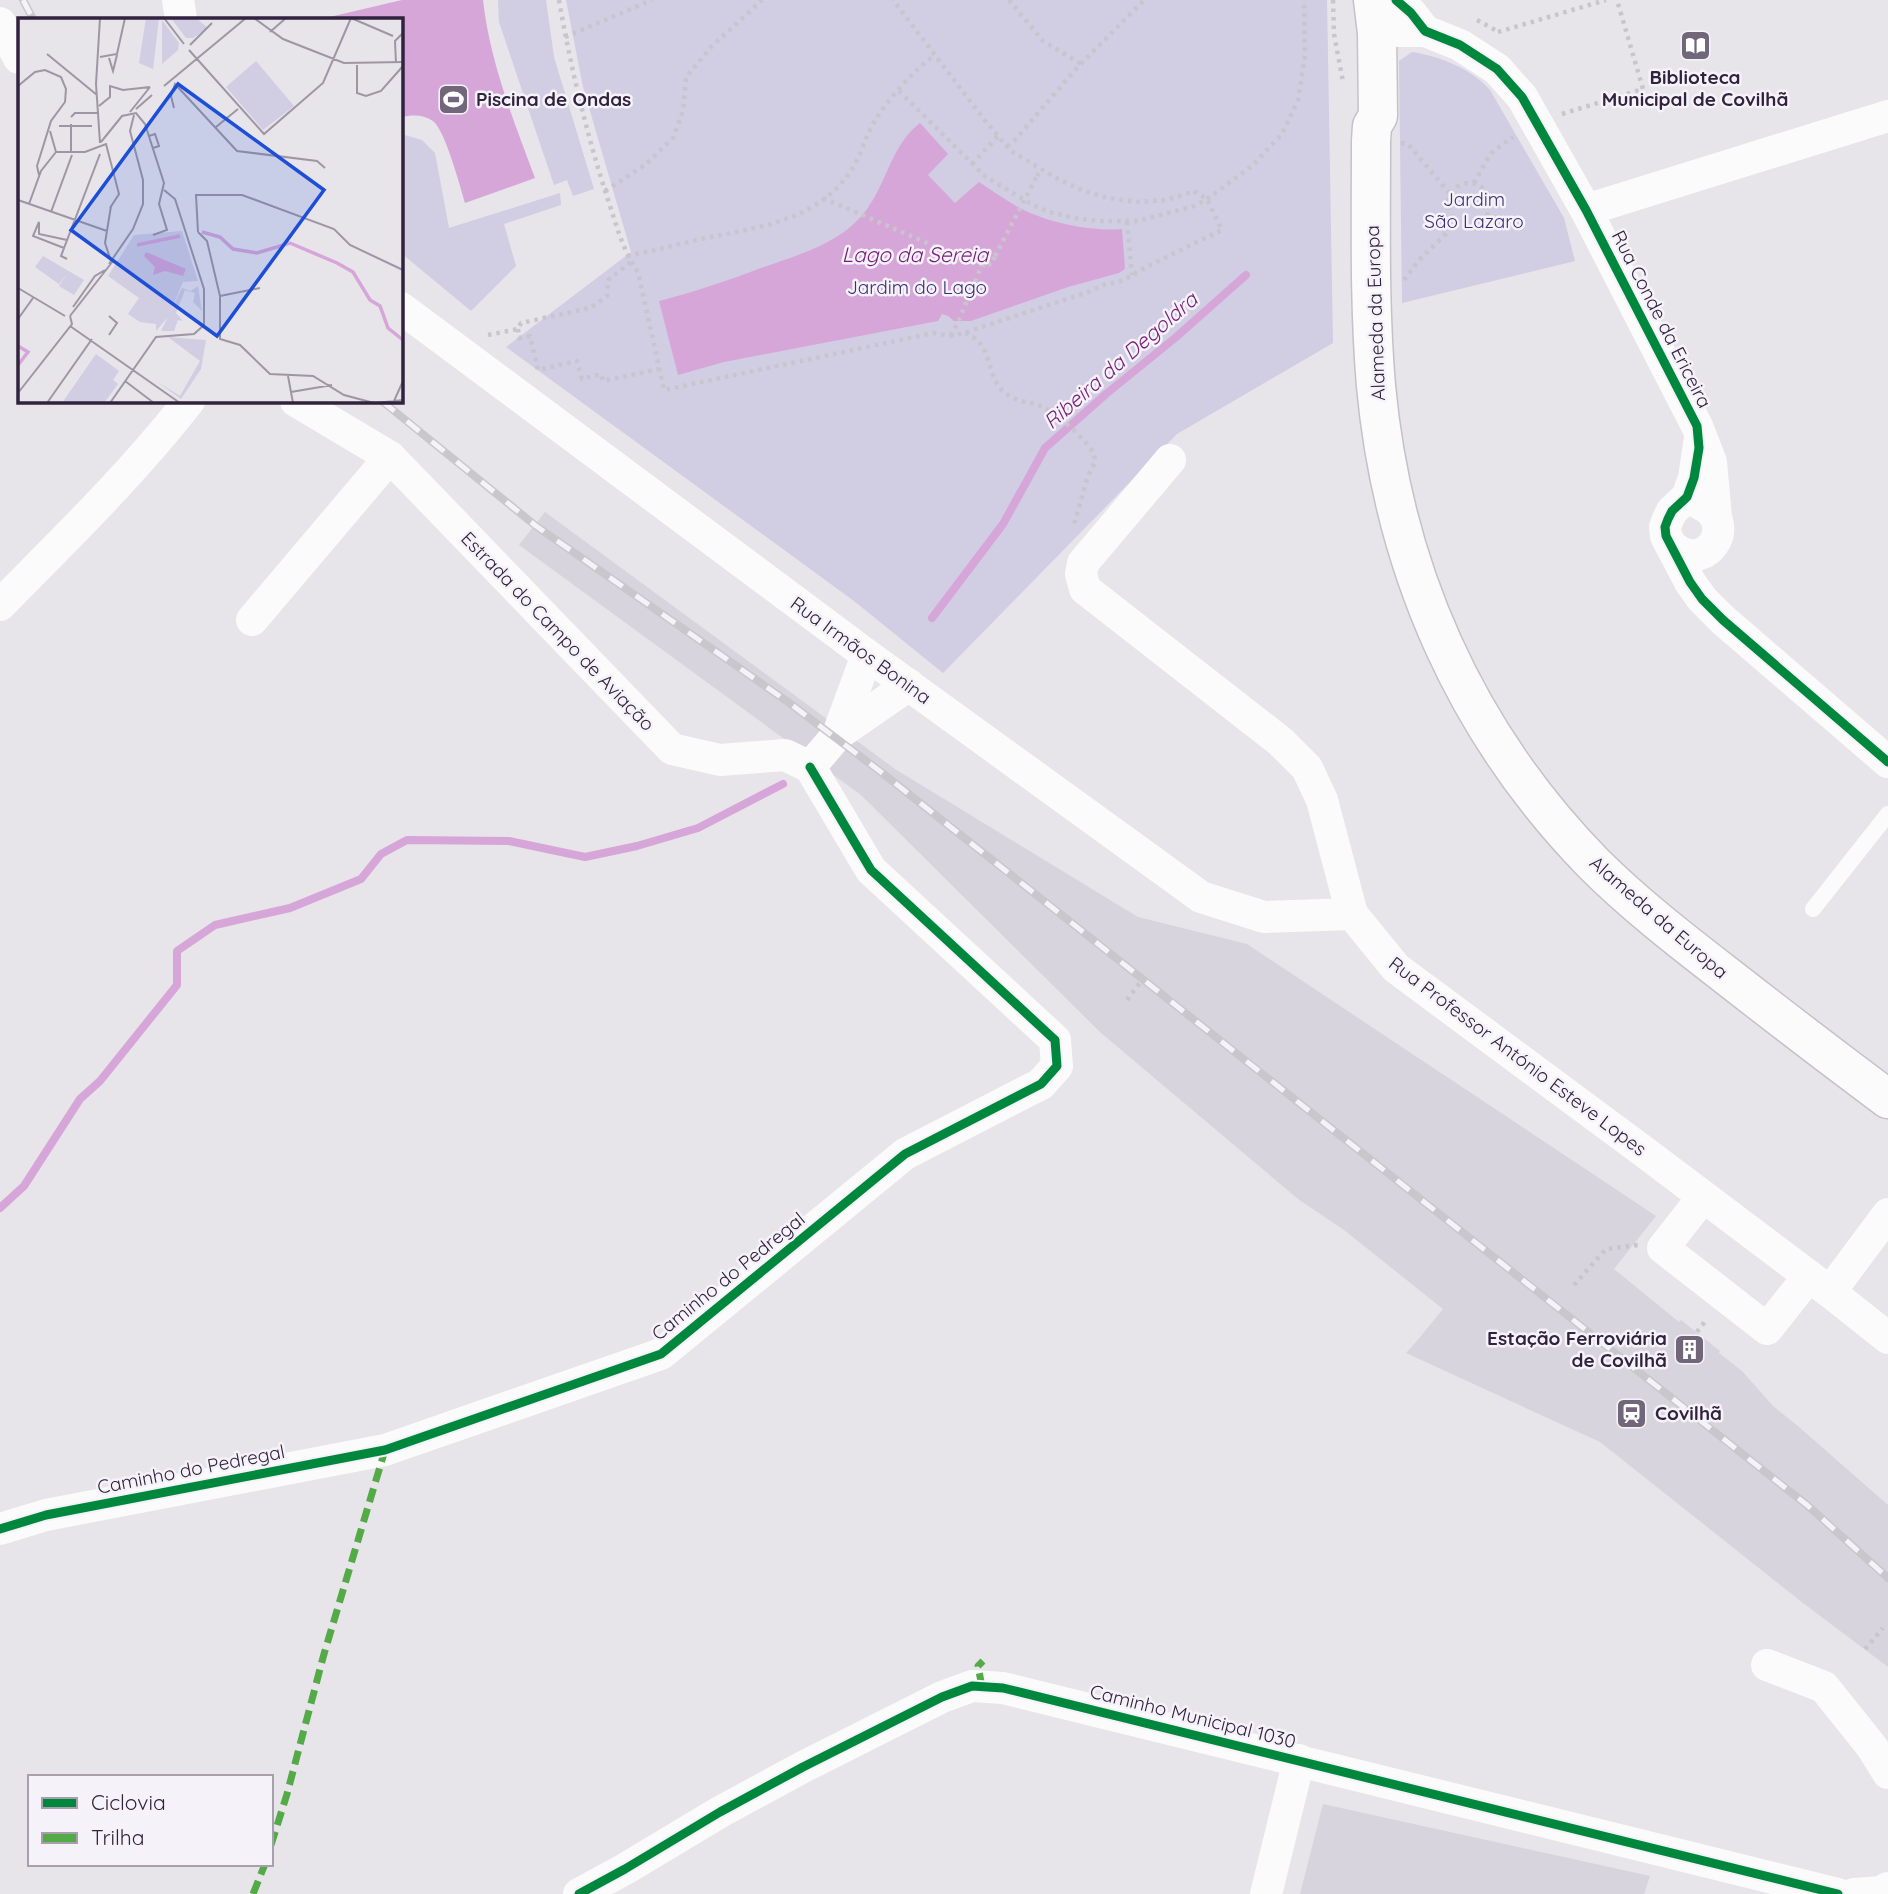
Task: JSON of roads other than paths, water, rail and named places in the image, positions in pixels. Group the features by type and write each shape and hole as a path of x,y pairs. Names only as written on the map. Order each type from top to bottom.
{"main road":[{"name":"Alameda da Europa","path":"1373,3 1378,52 1378,116 1383,134 1371,299 1376,387 1395,504 1434,626 1468,696 1503,754 1544,807 1593,863 1697,953 1888,1100"},
{"name":"Alameda da Europa","path":"1373,3 1365,117 1383,134"}],"street":[{"path":"178,0 181,18"},
{"path":"1373,3 1396,31 1425,32 1460,45 1497,69 1522,96 1586,210"},
{"path":"0,23 18,56"},
{"path":"1378,52 1393,39 1425,32"},
{"name":"Rua Conde da Ericeira","path":"1723,620 1715,603 1709,578 1709,557 1714,532 1711,462 1698,426 1586,210 1888,116"},
{"name":"Rua Irmãos Bonina","path":"402,308 909,685 1201,897 1264,917 1352,914"},
{"path":"0,605 163,435 188,402"},
{"name":"Estrada do Campo de Aviação","path":"298,402 390,457 672,749 720,760 785,755 810,767"},
{"name":"Rua Conde da Ericeira","path":"1698,426 1699,448 1695,478 1687,496 1672,512 1665,527 1666,536 1690,582 1723,620 1888,762"},
{"path":"252,620 390,457"},
{"name":"Rua Professor António Esteve Lopes","path":"1170,460 1083,563 1082,574 1086,589 1281,742 1307,768 1322,800 1352,914 1396,968 1820,1284 1888,1338"},
{"path":"1670,544 1675,550 1691,556 1699,555 1714,532 1704,505 1687,503 1679,506"},
{"path":"838,734 867,654"},
{"path":"810,767 838,734 909,685"},
{"name":"Caminho do Pedregal","path":"0,1529 46,1515 385,1450 661,1354 905,1154 1041,1084 1057,1066 1055,1040 871,870 810,767"},
{"path":"1703,1197 1663,1248 1767,1329 1820,1284 1888,1214"},
{"path":"1767,1665 1824,1688 1872,1747 1888,1773"},
{"name":"Caminho Municipal 1030","path":"579,1894 803,1767 942,1697 972,1686 1003,1688 1838,1894"},
{"path":"1266,1894 1299,1760"},
{"path":"1854,1894 1881,1892 1888,1888"}],"lane":[{"path":"1813,909 1888,814"}],"water":[{"name":"Piscina de Ondas","path":"402,0 483,0 497,68 535,178 465,203 452,159 438,126 425,117 402,117 402,18 325,18"},
{"name":"Lago da Sereia","path":"920,123 948,154 928,175 955,203 979,182 1016,206 1040,217 1082,227 1122,229 1125,269 971,321 954,321 942,314 938,321 724,362 678,375 659,301 804,253 846,231 867,209 896,152"}],"waterway":[{"name":"Ribeira da Degoldra","path":"932,618 1003,524 1045,448 1246,275"},
{"name":"Ribeira da Degoldra","path":"0,1208 24,1186 80,1099 100,1081 177,985 177,951 215,925 290,908 361,879 381,854 407,840 509,841 585,857 637,846 698,828 783,784"}],"railway":[{"path":"23,0 32,18"},
{"path":"383,402 536,526 788,702 881,772 1807,1505 1888,1578"}],"place":[{"name":"Biblioteca Municipal de Covilhã","path":"1695,46"},
{"name":"Piscina de Ondas","path":"453,99"},
{"name":"Estação Ferroviária de Covilhã","path":"1690,1349"},
{"name":"Covilhã","path":"1632,1413"}],"park label":[{"name":"Jardim São Lazaro","path":"1474,210"},
{"name":"Jardim do Lago","path":"917,287"}]}
